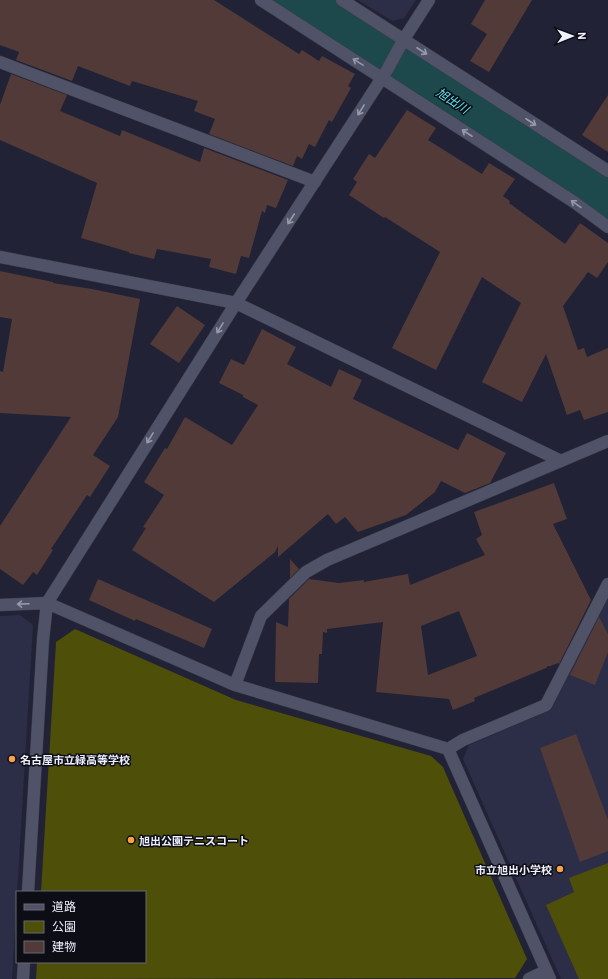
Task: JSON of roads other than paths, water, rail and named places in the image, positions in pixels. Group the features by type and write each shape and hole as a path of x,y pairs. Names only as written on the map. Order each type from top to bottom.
{"street":[{"path":"261,0 384,73 574,202 608,227"},
{"path":"342,0 608,171"},
{"path":"28,891 42,648 47,603 429,0"},
{"path":"0,62 315,182"},
{"path":"0,257 236,303 561,461"},
{"path":"235,685 261,616 306,572 327,560 561,461 607,444"},
{"path":"448,749 462,740 546,705 608,584"},
{"path":"0,605 47,603 235,685 448,749 548,975 529,979"},
{"path":"23,979 24,963"}],"waterway":[{"name":"旭出川","path":"299,0 583,181 608,199"}],"place":[{"name":"名古屋市立緑高等学校","path":"12,759"},
{"name":"旭出公園テニスコート","path":"131,840"},
{"name":"市立旭出小学校","path":"560,869"}]}
